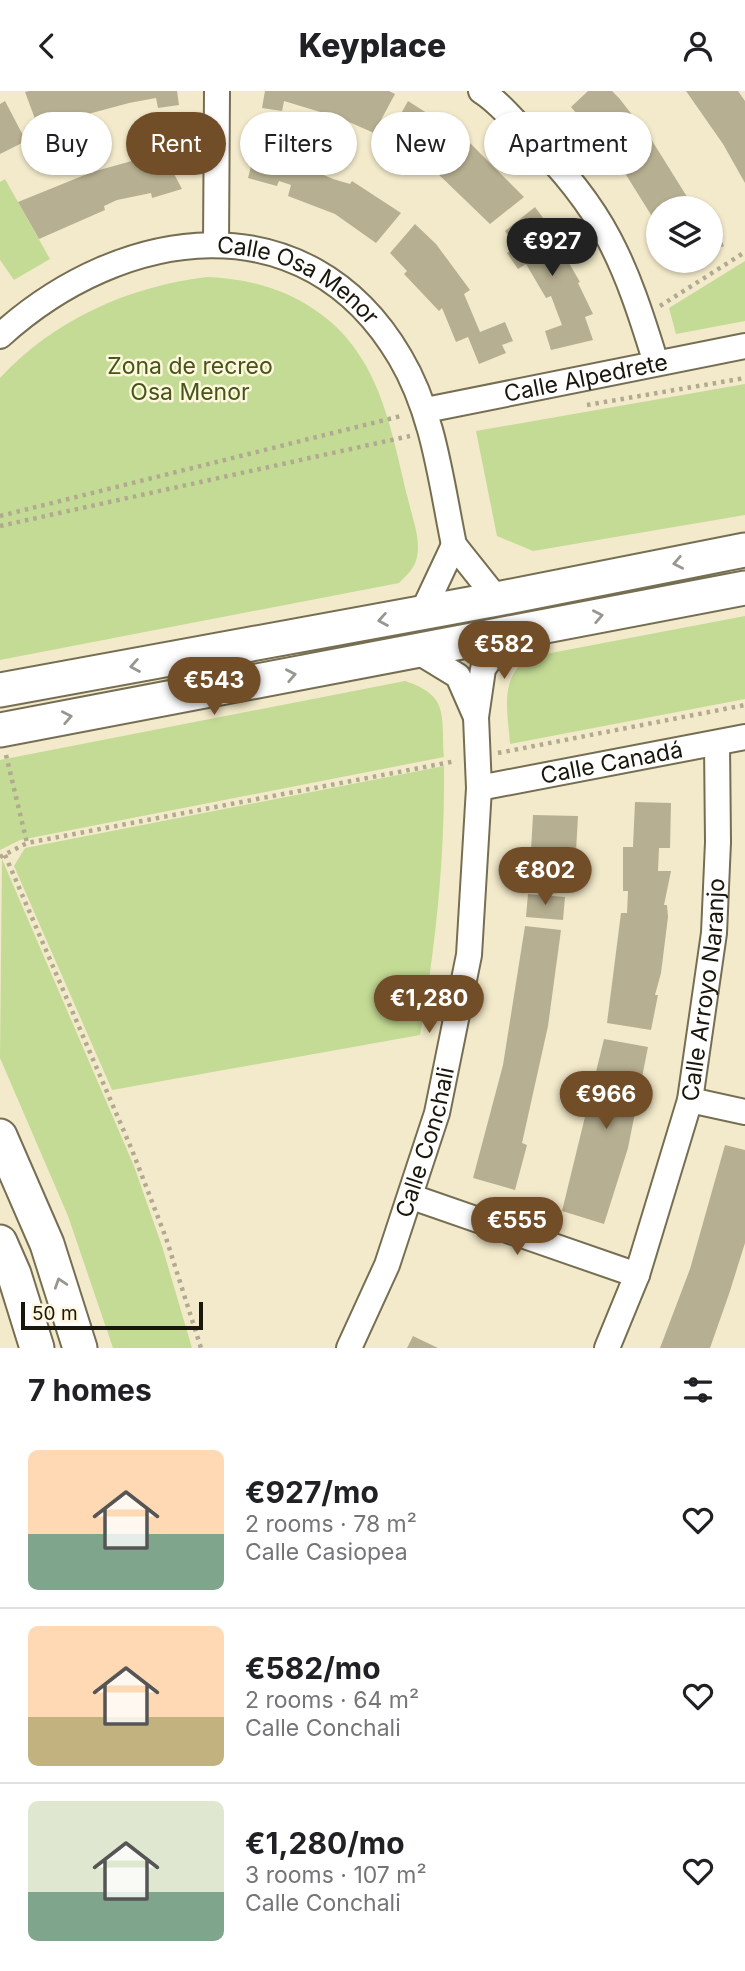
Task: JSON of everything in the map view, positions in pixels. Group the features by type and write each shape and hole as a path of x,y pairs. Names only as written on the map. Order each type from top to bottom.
{"main road":[{"path":"0,690 497,599 745,550"},
{"path":"0,730 745,588"},
{"path":"0,1136 47,1244 80,1348"},
{"path":"0,1242 14,1274 37,1348"}],"street":[{"path":"216,245 217,91"},
{"path":"481,91 556,162 594,209 622,261 656,363"},
{"name":"Calle Osa Menor","path":"0,336 43,300 117,263 143,254 216,245 288,257 330,278 378,322 401,359 428,421 454,545"},
{"name":"Calle Alpedrete","path":"428,421 656,363 745,346"},
{"path":"422,613 454,545 497,599"},
{"name":"Calle Conchali","path":"349,1348 387,1265 412,1197 437,1113 469,955 479,788 476,717 483,669 507,634"},
{"name":"Calle Conchali","path":"417,651 458,676 476,717"},
{"name":"Calle Canadá","path":"479,788 745,737"},
{"name":"Calle Arroyo Naranjo","path":"607,1348 638,1275 690,1100 713,933 718,842 717,743"},
{"path":"690,1100 745,1112"},
{"path":"412,1197 638,1275"}],"path":[{"path":"642,317 745,252"},
{"path":"581,406 745,378"},
{"path":"0,516 428,421"},
{"path":"0,526 428,421"},
{"path":"201,1348 166,1238 132,1150 2,856 27,843 745,705"},
{"path":"0,730 27,843"}],"green space":[{"path":"5,179 50,259 14,280 0,260 0,182"},
{"path":"745,261 745,321 676,334 669,308"},
{"name":"Zona de recreo Osa Menor","path":"207,277 255,283 299,300 326,318 345,336 360,356 382,401 390,425 417,535 418,550 414,565 399,583 0,660 0,378 44,339 95,309 150,288"},
{"path":"745,384 745,515 533,551 497,536 476,431"},
{"path":"745,616 745,699 510,744 507,708 509,685 520,665 530,657"},
{"path":"405,681 430,693 436,701 442,718 444,757 20,840 0,850 0,760"},
{"path":"444,766 438,901 420,1035 112,1090 14,866 25,848"},
{"path":"2,859 134,1166 162,1246 192,1348 113,1348 68,1216 0,1058"}],"building":[{"path":"177,91 179,105 158,108 156,98 96,112 32,112 25,92"},
{"path":"265,91 389,91 395,94 385,112 371,112 371,132 357,126 357,112 320,112 284,101 282,111 262,108"},
{"path":"588,91 612,91 630,112 575,112 571,107"},
{"path":"686,91 738,91 745,101 745,183 723,144"},
{"path":"5,101 21,131 21,144 0,154 0,104"},
{"path":"408,101 425,112 402,112"},
{"path":"652,141 687,196 646,196 646,207 626,175 652,175"},
{"path":"470,143 484,157 484,175 502,175 524,197 490,224 439,175 470,175"},
{"path":"126,163 126,175 175,175 182,189 152,198 151,193 117,200 104,206 105,210 39,239 18,202 85,175 112,175 112,166"},
{"path":"249,175 324,175 350,184 352,181 401,213 376,243 335,214 288,196 291,185 279,181 277,186 248,178"},
{"path":"535,207 561,242 558,244 580,282 578,283 593,314 585,317 593,340 551,350 545,331 562,325 551,296 546,298 526,264 518,269 507,253 515,247 505,231"},
{"path":"415,224 436,244 470,290 464,294 480,332 505,322 513,341 502,345 506,353 479,364 468,337 456,342 442,308 439,311 404,274 407,271 390,253"},
{"path":"635,802 671,803 670,848 659,848 658,871 671,871 664,905 667,905 668,917 661,973 655,995 658,995 651,1030 607,1023 621,913 627,913 628,891 623,891 623,847 633,847"},
{"path":"533,815 578,816 574,888 529,885"},
{"path":"528,894 565,897 563,920 526,917"},
{"path":"525,926 561,930 548,1026 522,1143 527,1145 515,1190 473,1178 503,1065"},
{"path":"604,1039 648,1047 628,1148 604,1224 562,1211"},
{"path":"725,1145 745,1150 745,1243 729,1294 710,1348 660,1348 690,1269"},
{"path":"413,1336 438,1348 407,1348"}]}
